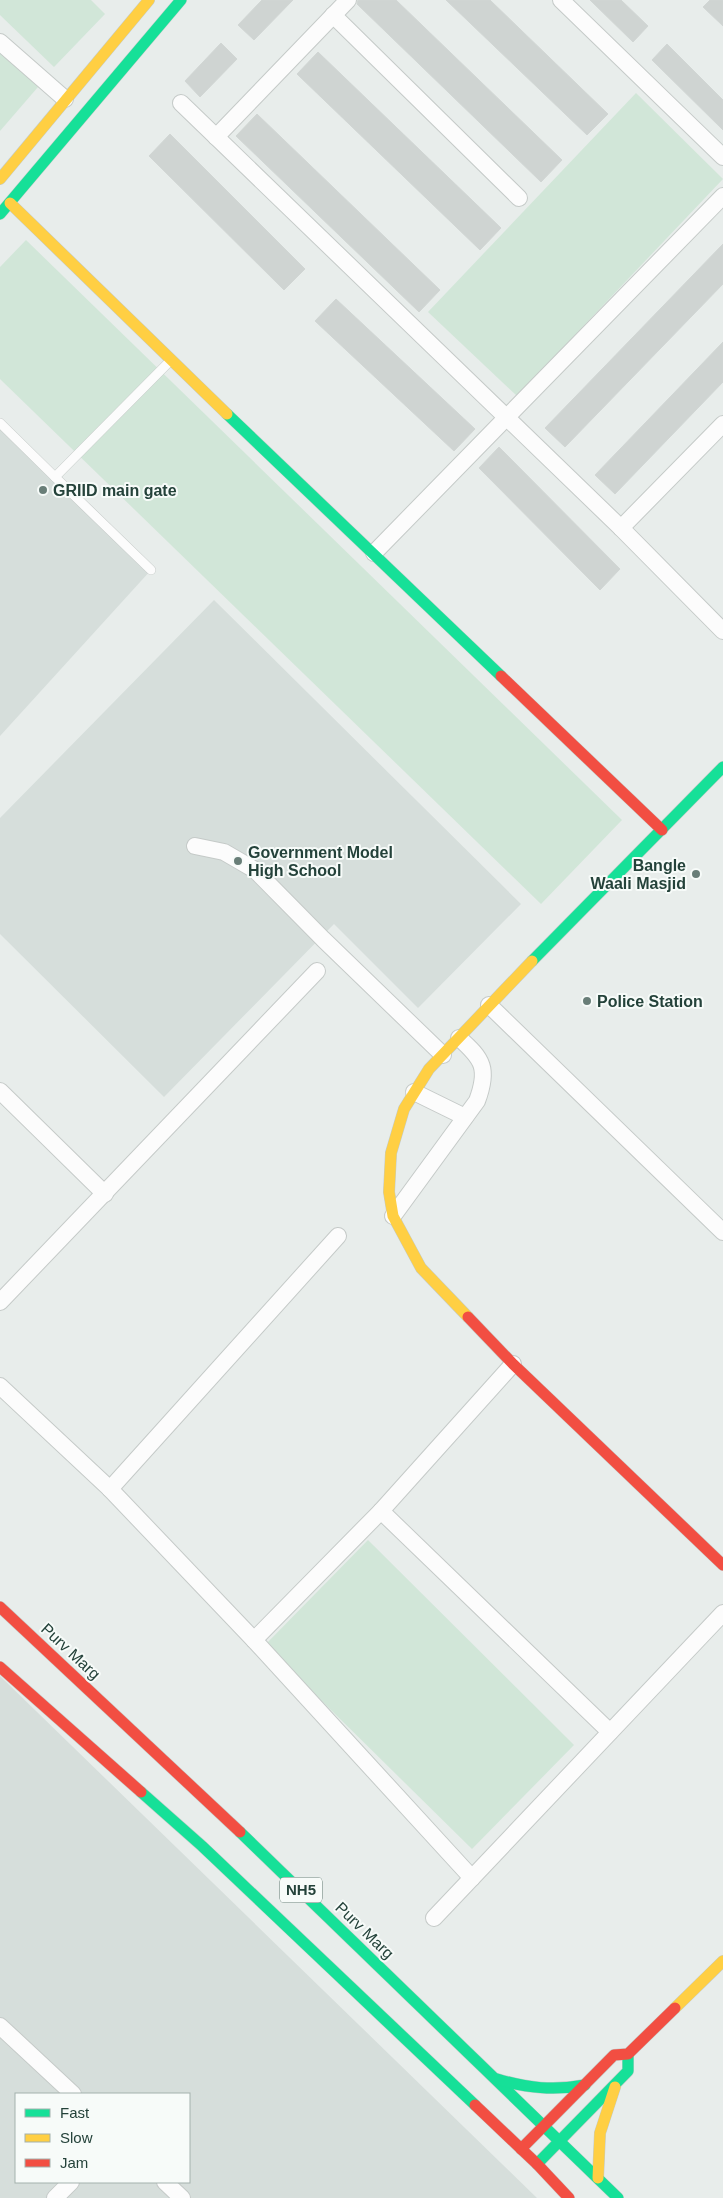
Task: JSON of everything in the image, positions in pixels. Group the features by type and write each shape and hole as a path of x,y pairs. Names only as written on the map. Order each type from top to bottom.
{"main road":[{"path":"0,179 64,99 149,0"},
{"path":"0,214 181,0"},
{"path":"10,203 170,361 374,553 662,830"},
{"path":"723,767 489,1005 429,1069 404,1109 391,1153 389,1192 394,1216 421,1268 513,1364 723,1565"},
{"name":"Purv Marg","path":"0,1607 231,1823 618,2198"},
{"name":"NH5","path":"0,1667 202,1846 537,2164 564,2196"},
{"path":"521,2149 614,2055 628,2054 723,1961"},
{"path":"537,2164 558,2140 628,2071 628,2054"},
{"path":"496,2079 525,2088 546,2090 585,2084"},
{"path":"598,2178 600,2133 618,2081"}],"street":[{"path":"216,137 348,0"},
{"path":"560,0 723,157"},
{"path":"333,15 519,198"},
{"path":"0,42 64,99"},
{"path":"181,103 622,528 723,630"},
{"path":"374,553 723,196"},
{"path":"622,528 723,424"},
{"path":"194,846 224,852 255,870 443,1055"},
{"path":"0,1302 317,971"},
{"path":"489,1005 723,1232"},
{"path":"394,1216 476,1101 483,1083 482,1064 476,1053 459,1038"},
{"path":"0,1092 105,1194"},
{"path":"414,1092 465,1117"},
{"path":"110,1489 338,1236"},
{"path":"254,1640 381,1511 513,1364"},
{"path":"0,1386 110,1489 254,1640 472,1878"},
{"path":"381,1511 610,1732"},
{"path":"434,1918 723,1613"},
{"path":"0,2026 72,2093"},
{"path":"55,2198 70,2183"},
{"path":"166,2183 182,2198"}],"lane":[{"path":"56,477 170,361"},
{"path":"0,424 151,570"}],"shaded area":[{"path":"0,424 151,570 0,736"},
{"name":"Government Model High School","path":"214,600 521,904 418,1008 334,924 164,1097 0,934 0,818"},
{"path":"0,1676 537,2198 0,2198"}],"green space":[{"path":"0,0 91,0 105,14 54,67 0,15"},
{"path":"0,51 38,87 0,131"},
{"path":"636,93 723,179 517,396 428,312"},
{"path":"26,240 622,820 541,904 0,379 0,267"},
{"path":"368,1540 574,1745 472,1849 265,1645"}],"building":[{"path":"262,0 293,0 254,40 238,25"},
{"path":"358,0 396,0 562,160 541,182 357,4"},
{"path":"446,0 490,0 608,114 587,135"},
{"path":"590,0 621,0 648,26 633,42"},
{"path":"710,0 723,0 723,26 703,7"},
{"path":"221,43 237,59 200,97 185,81"},
{"path":"667,44 723,100 723,130 652,60"},
{"path":"318,52 501,228 480,250 297,74"},
{"path":"257,114 440,290 419,312 236,136"},
{"path":"170,134 305,269 284,290 149,156"},
{"path":"723,244 723,284 565,447 545,428"},
{"path":"336,299 475,429 454,451 315,321"},
{"path":"723,342 723,382 615,494 595,475"},
{"path":"499,447 620,569 600,590 479,468"}],"traffic: fast":[{"path":"0,214 181,0"},
{"path":"227,414 501,676"},
{"path":"532,961 723,767"},
{"path":"141,1792 202,1846 475,2105"},
{"path":"240,1832 618,2198"},
{"path":"537,2164 628,2071 628,2054"},
{"path":"497,2079 541,2088 585,2085"}],"traffic: slow":[{"path":"0,179 149,0"},
{"path":"10,203 227,414"},
{"path":"468,1317 421,1268 393,1216 389,1192 391,1153 404,1109 429,1069 532,961"},
{"path":"675,2008 723,1961"},
{"path":"598,2178 600,2133 615,2087"}],"traffic: jam":[{"path":"501,676 662,830"},
{"path":"468,1317 513,1364 723,1565"},
{"path":"0,1607 240,1832"},
{"path":"0,1667 141,1792"},
{"path":"521,2149 614,2055 628,2054 675,2008"},
{"path":"475,2105 537,2164 569,2198"}],"place":[{"name":"GRIID main gate","path":"43,490"},
{"name":"Government Model High School","path":"238,861"},
{"name":"Bangle Waali Masjid","path":"696,874"},
{"name":"Police Station","path":"587,1001"}]}
